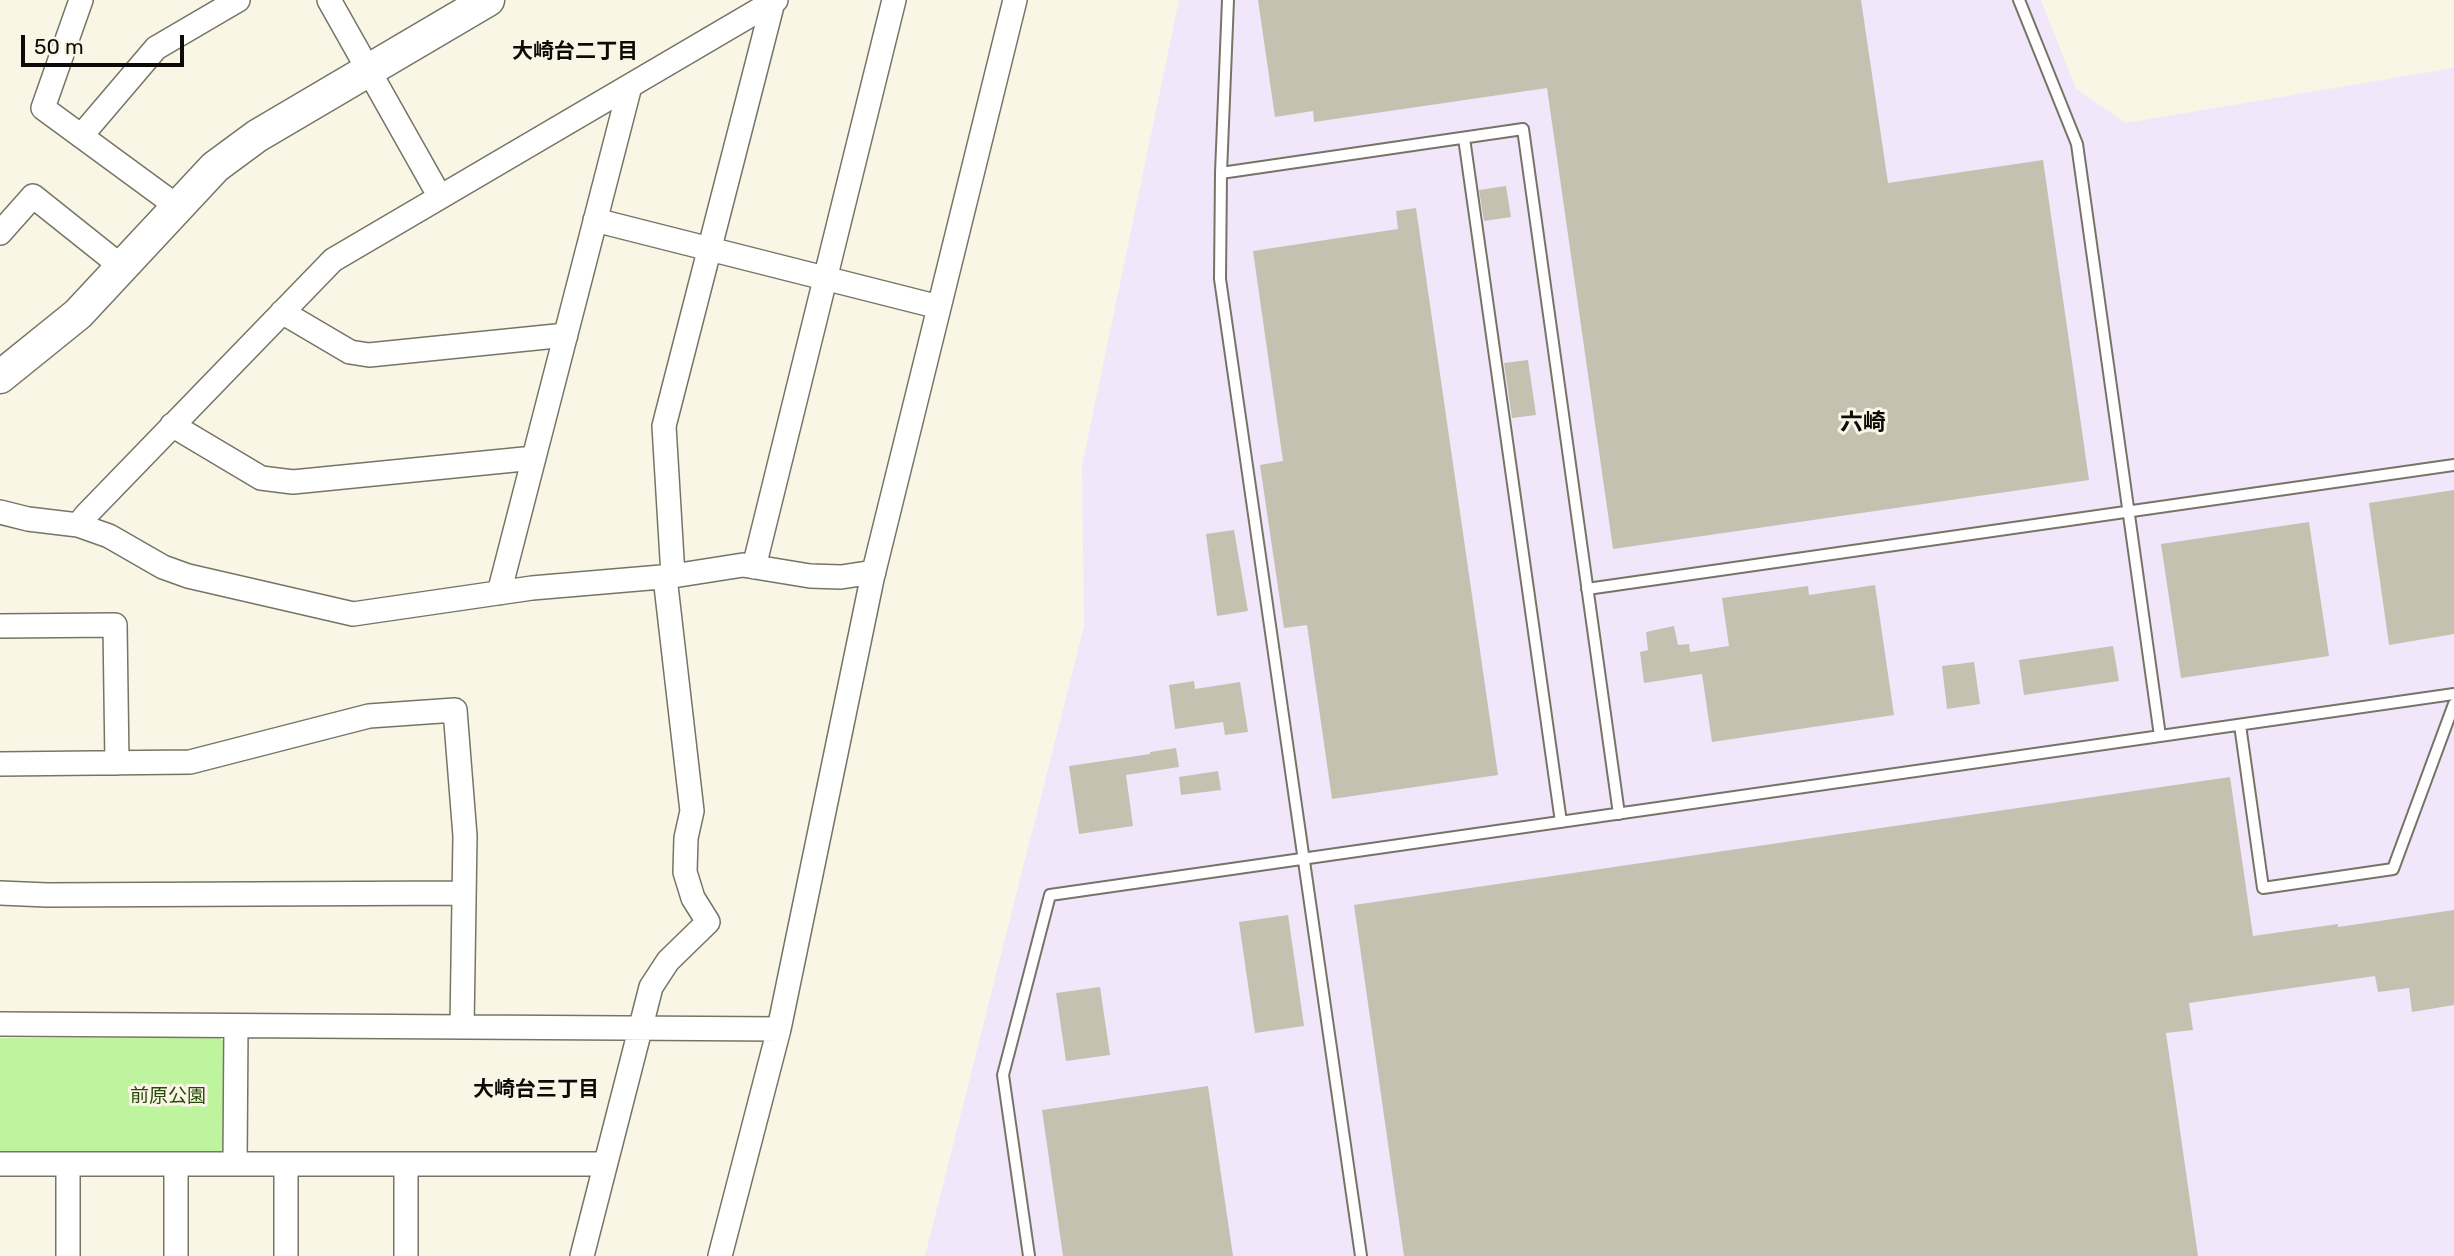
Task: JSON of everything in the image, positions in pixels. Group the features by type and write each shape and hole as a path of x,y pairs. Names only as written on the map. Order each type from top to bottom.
{"street":[{"path":"81,0 43,108 177,207"},
{"path":"81,136 156,48 238,0"},
{"path":"328,0 440,197"},
{"path":"0,377 78,314 215,167 257,136 488,0"},
{"path":"754,567 894,0"},
{"path":"720,1256 779,1029 874,572 1015,0"},
{"path":"78,525 333,260 775,1"},
{"path":"582,1256 651,986 668,961 708,922 693,898 685,872 686,838 692,811 669,576 664,426 775,1"},
{"path":"499,593 629,86"},
{"path":"0,233 33,196 122,267"},
{"path":"595,220 939,307"},
{"path":"282,312 350,352 369,355 566,335"},
{"path":"172,425 261,478 293,482 534,458"},
{"path":"0,512 28,519 78,525 109,536 163,567 188,576 353,614 499,593 669,576 743,565 810,576 841,577 874,572"},
{"path":"0,626 115,625 117,763"},
{"path":"0,764 190,762 369,716 454,710 465,836 462,1027"},
{"path":"0,894 464,893"},
{"path":"0,1024 779,1029"},
{"path":"235,1164 236,1026"},
{"path":"0,1164 606,1164"},
{"path":"68,1164 68,1256"},
{"path":"176,1164 176,1256"},
{"path":"286,1164 286,1256"},
{"path":"406,1164 406,1256"}],"lane":[{"path":"1228,0 1220,279 1361,1256"},
{"path":"2019,0 2077,144 2160,736"},
{"path":"1221,173 1522,130 1619,814"},
{"path":"1464,138 1561,822"},
{"path":"1587,589 2454,465"},
{"path":"1029,1256 1003,1075 1050,895 2454,694"},
{"path":"2240,725 2263,888 2393,869 2454,704"}],"shaded area":[{"path":"1179,0 2041,0 2076,89 2126,123 2454,68 2454,1256 925,1256 1084,626 1082,466"}],"green space":[{"name":"前原公園","path":"0,1038 219,1038 228,1044 230,1146 211,1159 0,1155"}],"building":[{"path":"1258,0 1861,0 1888,183 2043,160 2089,480 1613,549 1547,88 1314,122 1313,111 1275,117"},
{"path":"1506,186 1511,217 1484,221 1479,190"},
{"path":"1416,208 1498,775 1332,799 1307,625 1284,628 1260,465 1283,461 1253,251 1398,229 1396,211"},
{"path":"1528,360 1536,415 1512,418 1504,363"},
{"path":"2454,490 2454,634 2389,645 2369,503"},
{"path":"2309,522 2329,656 2181,678 2161,544"},
{"path":"1234,530 1248,611 1217,616 1206,534"},
{"path":"1875,585 1894,715 1712,742 1702,674 1644,683 1640,652 1648,650 1646,632 1674,626 1678,645 1689,644 1690,652 1729,646 1722,598 1808,586 1809,595"},
{"path":"2113,646 2119,681 2024,695 2019,660"},
{"path":"1974,662 1980,704 1947,709 1942,666"},
{"path":"1194,681 1195,689 1240,682 1248,732 1225,735 1223,722 1175,729 1169,685"},
{"path":"1176,748 1179,767 1126,775 1133,826 1079,834 1069,766"},
{"path":"1218,771 1221,790 1181,795 1179,777"},
{"path":"2230,777 2253,936 2454,910 2454,1005 2412,1012 2409,988 2378,992 2375,976 2189,1003 2193,1030 2166,1033 2198,1256 1404,1256 1354,905"},
{"path":"1288,915 1304,1026 1255,1033 1239,922"},
{"path":"1100,987 1110,1055 1066,1061 1056,993"},
{"path":"1208,1086 1233,1256 1063,1256 1042,1110"}],"district":[{"name":"大崎台二丁目","path":"575,52"},
{"name":"六崎","path":"1863,423"},
{"name":"大崎台三丁目","path":"536,1090"}]}
